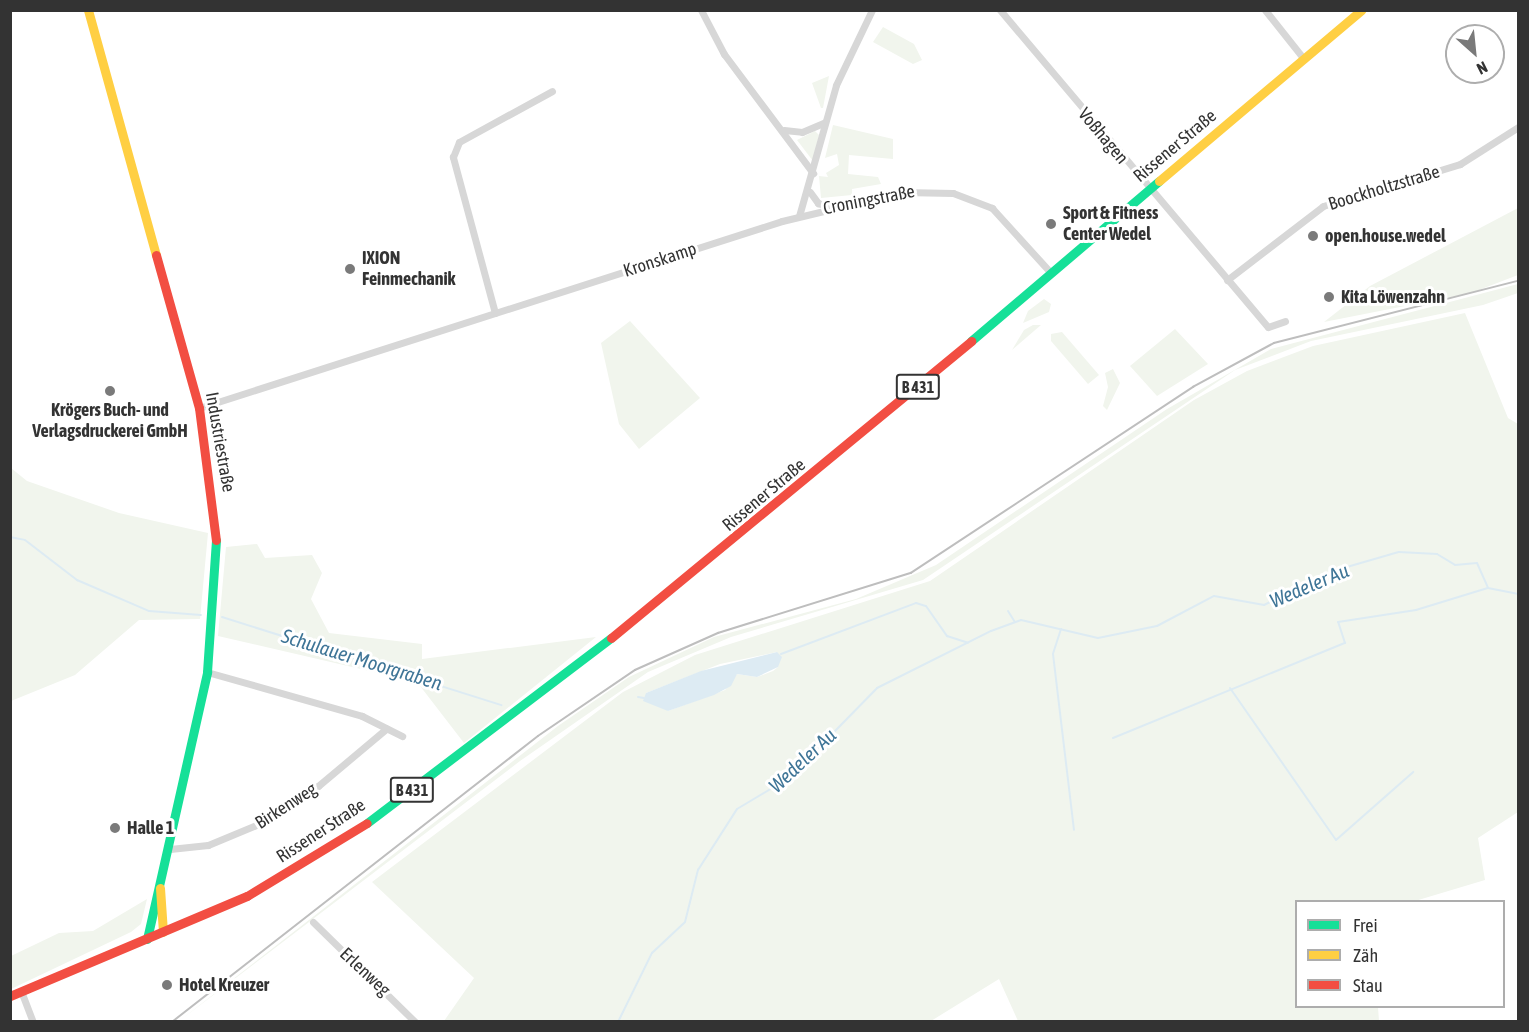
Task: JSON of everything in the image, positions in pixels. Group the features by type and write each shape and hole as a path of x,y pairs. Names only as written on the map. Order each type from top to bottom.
{"main road":[{"name":"Industriestraße","path":"88,10 199,408 217,533 207,672 170,849 145,940"},
{"name":"Rissener Straße","path":"145,940 247,896 314,858 593,656 1361,10"},
{"name":"Industriestraße","path":"160,888 163,932"},
{"name":"B 431","path":"10,996 145,940"}],"street":[{"path":"701,10 724,54 784,130 813,173"},
{"path":"799,216 810,192 825,122 847,57 872,10"},
{"name":"Voßhagen","path":"1000,10 1148,190 1268,327 1285,321"},
{"path":"1265,10 1304,59"},
{"path":"495,313 453,157 459,142 552,91"},
{"path":"784,130 802,132 825,122"},
{"name":"Boockholtzstraße","path":"1227,280 1323,206 1460,164 1518,127"},
{"name":"Croningstraße","path":"799,216 831,207 927,189 973,199 1008,220 1051,273"},
{"path":"810,192 818,203 831,207"},
{"name":"Kronskamp","path":"199,408 799,216"},
{"path":"207,672 362,716 402,736"},
{"name":"Birkenweg","path":"170,849 208,845 266,821 318,786 386,729"},
{"name":"Erlenweg","path":"313,922 415,1022"},
{"path":"21,991 33,1022"}],"shaded area":[{"path":"883,27 914,44 922,60 913,64 873,42"},
{"path":"829,76 823,108 821,108 812,83"},
{"path":"833,125 893,139 893,159 849,155 848,174 878,177 881,184 852,189 852,195 821,198 819,176 828,177 826,173 839,165 837,154 825,158"},
{"path":"815,131 819,135 813,161 797,140"},
{"path":"1518,208 1518,275 1471,293 1324,322 1370,286"},
{"path":"1518,284 1518,293 1483,305 1311,341 1235,370 923,580 731,637 648,672 520,761 178,1022 558,726 629,677 714,637 856,599 936,565 1167,409 1271,349"},
{"path":"1044,299 1051,304 1049,312 1023,323 1028,311"},
{"path":"1465,313 1508,418 1518,424 1518,812 1478,838 1485,880 1418,900 1295,900 1295,1008 1378,1008 1379,1021 1018,1021 999,979 931,1021 444,1021 474,978 372,882 623,692 695,655 930,581 1194,400 1247,371 1313,346","holes":["777,652 778,667 757,677 737,674 725,690 668,711 646,693 720,664"]},
{"path":"630,321 700,398 639,449 619,424 601,343"},
{"path":"1033,325 1041,325 1012,350 1024,330"},
{"path":"1175,329 1208,364 1157,396 1130,366"},
{"path":"1062,332 1099,375 1088,384 1051,341 1051,334"},
{"path":"1113,369 1120,383 1107,410 1103,406 1108,387 1105,373"},
{"path":"11,468 27,481 119,513 208,533 200,619 139,620 75,675 11,701"},
{"path":"257,544 265,558 312,555 322,573 311,599 329,633 422,644 422,659 596,637 464,743 417,682 218,636 226,547"},
{"path":"777,652 782,657 778,667 757,677 737,674 731,686 714,695 668,711 643,701 646,693 701,671"},
{"path":"147,899 141,924 131,932 11,989 11,956 59,933 93,931"}],"waterway":[{"name":"Schulauer Moorgraben","path":"10,537 25,540 77,580 149,611 201,615"},
{"name":"Wedeler Au","path":"618,1022 652,953 685,922 698,870 737,809 789,778 877,688 991,631 1021,620 1098,638 1157,626 1214,596 1264,605 1340,569 1399,552 1437,554 1455,565 1477,563 1488,588 1518,594"},
{"path":"1113,738 1345,643 1338,622 1416,610 1488,588"},
{"name":"Schulauer Moorgraben","path":"781,654 916,603 926,606 947,636 968,643"},
{"name":"Wedeler Au","path":"1008,611 1015,622"},
{"name":"Schulauer Moorgraben","path":"222,617 501,705"},
{"path":"1061,629 1053,654 1074,830"},
{"path":"1230,688 1336,840 1413,772"},
{"path":"638,697 644,698"}],"tram line":[{"path":"172,1022 538,736 635,670 718,633 911,573 1193,387 1274,343 1518,281"}],"traffic: fast":[{"path":"971,341 1159,181"},
{"path":"147,939 207,672 216,540"},
{"path":"367,823 611,638"}],"traffic: slow":[{"path":"88,10 156,255"},
{"path":"1159,181 1361,10"},
{"path":"160,888 163,932"}],"traffic: jam":[{"path":"156,255 199,408 216,540"},
{"path":"611,638 971,341"},
{"path":"10,996 247,896 367,823"}],"place":[{"name":"Sport & Fitness Center Wedel","path":"1051,224"},
{"name":"open.house.wedel","path":"1313,236"},
{"name":"IXION Feinmechanik","path":"350,269"},
{"name":"Kita Löwenzahn","path":"1329,297"},
{"name":"Krögers Buch- und Verlagsdruckerei GmbH","path":"110,391"},
{"name":"Halle 1","path":"115,828"},
{"name":"Hotel Kreuzer","path":"167,985"}]}
